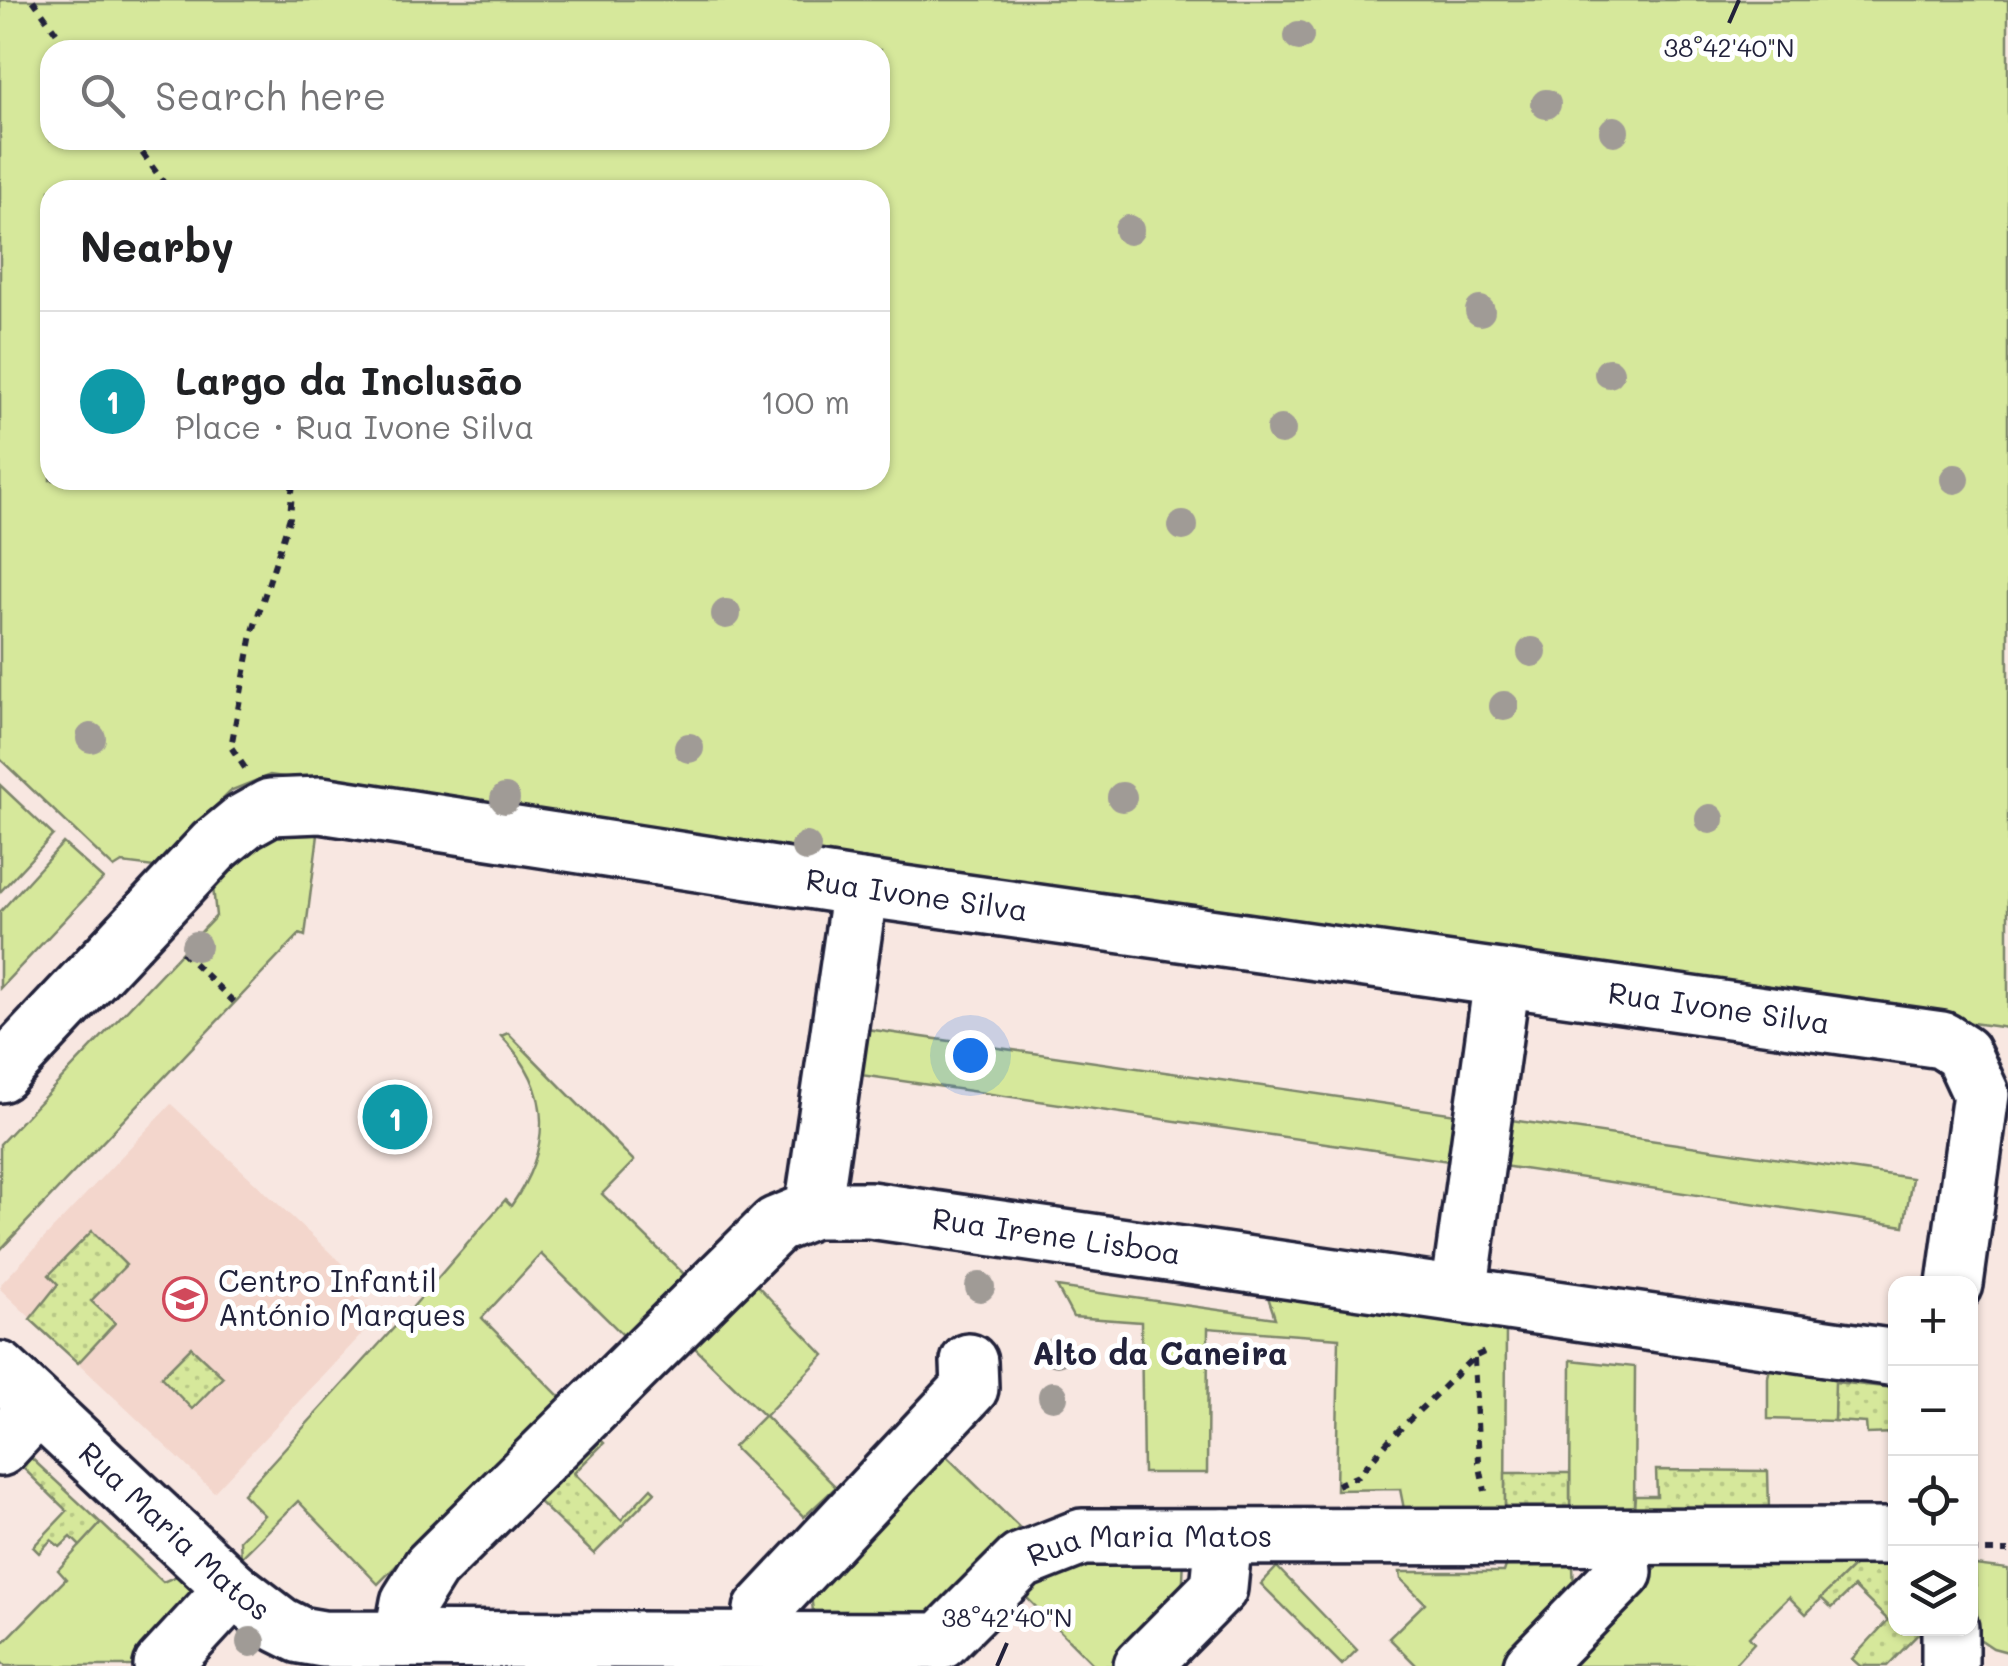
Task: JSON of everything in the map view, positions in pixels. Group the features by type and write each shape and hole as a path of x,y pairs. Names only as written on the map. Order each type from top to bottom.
{"street":[{"name":"Rua Ivone Silva","path":"270,807 321,806 860,888 1942,1040 1962,1052 1981,1094 1956,1276"},
{"path":"0,1074 214,846 243,822 270,807"},
{"path":"813,1210 860,888"},
{"path":"1458,1294 1502,978"},
{"name":"Rua Irene Lisboa","path":"402,1639 409,1602 431,1567 776,1224 813,1210 870,1210 1888,1357"},
{"path":"758,1639 762,1610 970,1388 969,1362"},
{"path":"0,1448 19,1389"},
{"name":"Rua Maria Matos","path":"19,1389 233,1589 280,1625 323,1640 758,1639 915,1653 940,1640 1021,1561 1082,1537 1888,1536"},
{"path":"1142,1666 1219,1588 1224,1537"},
{"path":"1532,1666 1624,1572 1621,1538"},
{"path":"162,1666 233,1589"},
{"path":"1950,1636 1950,1666"}],"path":[{"path":"32,0 61,40"},
{"path":"140,150 162,180"},
{"path":"270,807 231,746 252,634 290,517 292,490"},
{"path":"182,952 235,1003"},
{"path":"1336,1485 1358,1476 1474,1357 1496,1346"},
{"path":"1474,1357 1480,1462 1487,1503"},
{"path":"1978,1551 2008,1551"}],"shaded area":[{"name":"Centro Infantil António Marques","path":"171,1104 354,1275 344,1285 378,1317 214,1492 0,1289"}],"green space":[{"path":"0,0 2008,0 2008,1028 1422,946 270,775 232,790 154,867 122,863 114,868 0,759"},
{"path":"0,785 53,835 0,892"},
{"path":"319,827 305,936 300,934 0,1250 0,1144 216,916 212,877 260,833"},
{"path":"63,843 103,879 0,988 0,912"},
{"path":"853,1027 1470,1116 1463,1163 847,1073"},
{"path":"508,1033 634,1161 602,1194 684,1274 624,1336 541,1254 482,1318 562,1399 378,1584 298,1501 241,1558 240,1540 264,1515 243,1494 505,1200 511,1206 524,1184 540,1140 541,1119 530,1077 501,1036"},
{"path":"1504,1119 1912,1178 1904,1226 1496,1165"},
{"path":"92,1231 126,1265 91,1301 115,1323 78,1363 30,1319 58,1284 49,1275"},
{"path":"754,1282 824,1355 765,1416 836,1487 804,1517 733,1447 764,1416 692,1345"},
{"path":"1057,1287 1275,1318 1265,1288 1506,1324 1505,1518 1406,1519 1400,1489 1336,1490 1339,1338 1208,1328 1207,1473 1143,1473 1141,1322 1073,1317"},
{"path":"191,1347 223,1377 192,1409 161,1377"},
{"path":"1571,1360 1635,1367 1634,1510 1570,1510"},
{"path":"1772,1360 1836,1370 1834,1421 1768,1419"},
{"path":"1835,1382 1888,1387 1888,1433 1867,1434 1866,1423 1834,1421"},
{"path":"599,1438 604,1443 574,1473 621,1520 651,1488 655,1492 594,1554 538,1501"},
{"path":"939,1449 1019,1527 940,1612 942,1618 814,1619 809,1580"},
{"path":"28,1455 101,1523 80,1546 71,1537 60,1547 51,1540 39,1553 33,1547 67,1511 19,1464"},
{"path":"1656,1470 1768,1471 1769,1512 1634,1510 1635,1496 1657,1496"},
{"path":"1505,1473 1570,1473 1570,1510 1505,1511"},
{"path":"101,1523 163,1582 181,1574 200,1593 197,1600 133,1666 5,1666 0,1661 0,1646 66,1579 58,1570"},
{"path":"1184,1558 1182,1600 1116,1666 1095,1666 1019,1590 1052,1566"},
{"path":"1663,1561 1857,1563 1806,1614 1789,1597 1749,1637 1754,1643 1733,1666 1567,1666 1560,1661"},
{"path":"1507,1563 1573,1564 1574,1597 1504,1666 1417,1666 1389,1638 1425,1603 1401,1579 1400,1572 1504,1572"},
{"path":"1857,1563 1888,1563 1888,1620 1854,1587 1832,1608 1821,1598"},
{"path":"1978,1565 2008,1569 2008,1652 1978,1638"},
{"path":"1277,1567 1357,1650 1342,1665 1261,1584"},
{"path":"1888,1620 1888,1636 1916,1636 1887,1666 1860,1666 1852,1659"}],"place":[{"name":"Largo da Inclusão","path":"395,1117"},
{"name":"Centro Infantil António Marques","path":"185,1299"}],"district":[{"name":"Alto da Caneira","path":"1160,1354"}]}
